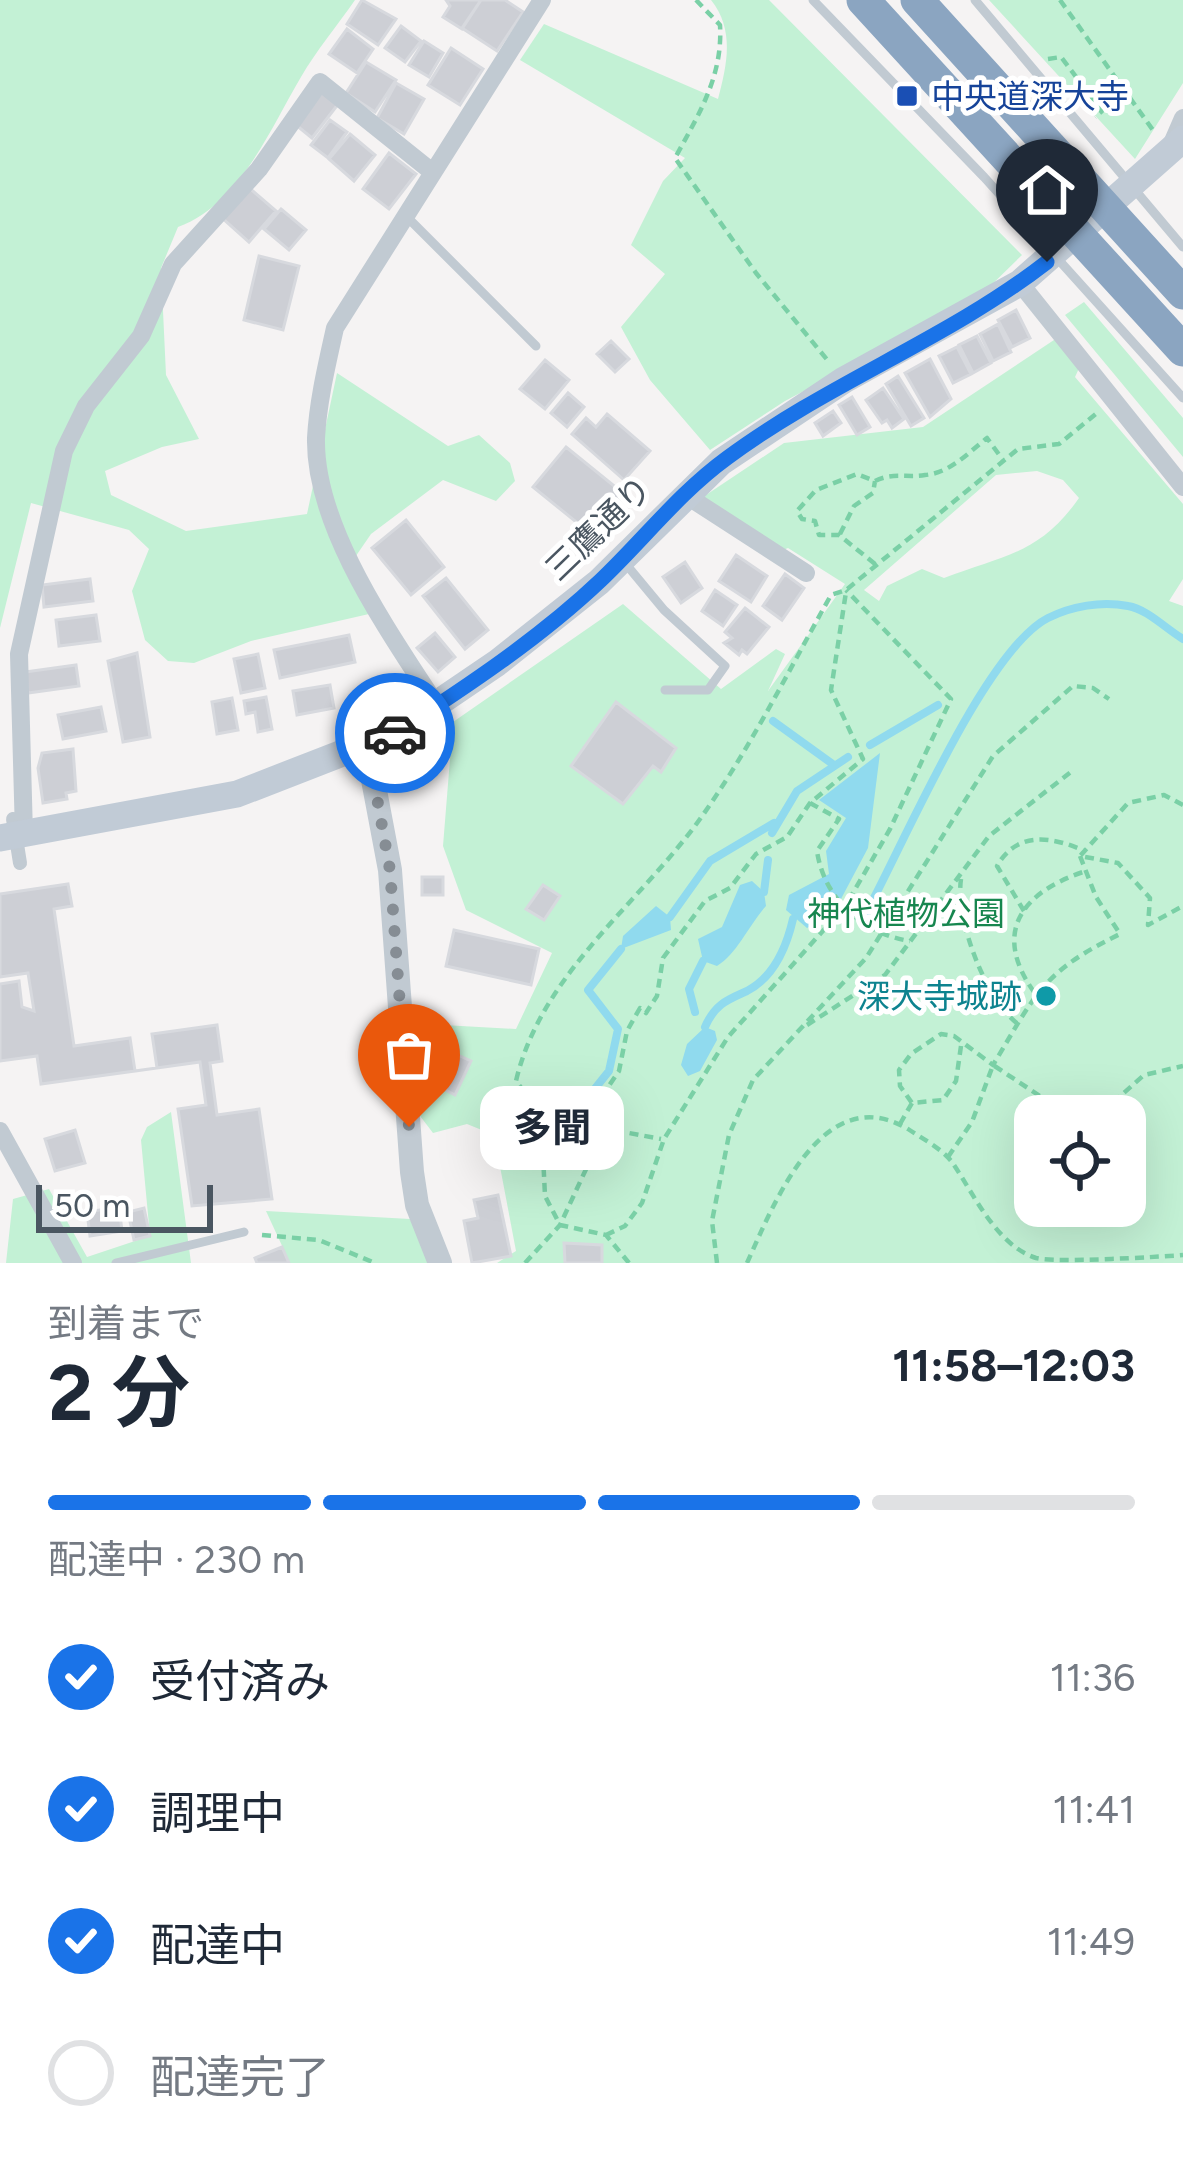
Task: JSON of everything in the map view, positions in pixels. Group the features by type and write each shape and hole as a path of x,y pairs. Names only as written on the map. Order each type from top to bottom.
{"highway":[{"path":"863,0 997,165 1117,298 1183,350"},
{"path":"917,0 1038,128 1173,251 1183,293"}],"main road":[{"name":"三鷹通り","path":"12,831 237,794 368,748 437,706 582,596 684,494 782,418 1020,283 1176,145"}],"street":[{"path":"437,706 340,540 321,490 316,440 334,328 542,0"},
{"path":"20,862 12,831 19,654 64,451 86,406 141,336 173,264 259,169 320,82 431,171"},
{"path":"1176,145 1183,118"},
{"path":"1020,283 1183,487"},
{"path":"684,494 806,573"},
{"path":"368,748 390,870 412,1172 417,1204 440,1263"},
{"path":"0,1131 73,1263"}],"lane":[{"path":"813,0 997,165"},
{"path":"976,0 1065,101 1173,251"},
{"path":"405,215 536,346"},
{"path":"1117,298 1183,398"},
{"path":"622,558 664,610 724,666 708,690 665,690"},
{"path":"116,1263 244,1232"}],"path":[{"path":"696,0 720,25 722,58 708,98 675,158 756,273 844,380"},
{"path":"1060,0 1176,145"},
{"path":"1048,59 1060,57 1072,71"},
{"path":"560,1225 545,1196 541,1114 516,1081 526,1036 606,925 632,905 702,816 831,595 846,590 1018,449 1059,444 1110,400"},
{"path":"875,565 839,535 819,535 814,521 802,519 797,512 816,490 856,474 875,481 893,473 923,476 947,470 987,438 1003,460"},
{"path":"839,535 854,506 873,493 875,481"},
{"path":"524,1263 560,1225 594,1151 583,1124 619,1071 633,1019 657,996 663,958 705,902 730,888 756,854 787,837 810,803 863,759 831,690 846,590"},
{"path":"560,1225 606,1235 626,1226 642,1203 664,1139 728,1037 846,905 890,829 951,699 846,590"},
{"path":"717,1263 712,1220 729,1135 753,1080 866,958 993,755 1025,722 1073,686 1093,688 1109,699"},
{"path":"797,1031 866,990 962,877 989,836 1072,771"},
{"path":"948,1156 972,1122 993,1065 1035,994 1071,958 1120,934 1083,872 1083,854 1128,803 1165,795 1183,805"},
{"path":"810,803 839,820 817,851 821,881 877,936 910,941"},
{"path":"1024,911 997,866 1016,841 1036,839 1118,862 1150,898 1148,925 1183,906"},
{"path":"1035,994 1015,958 1013,928 1031,899 1083,872"},
{"path":"962,877 959,917 995,1000 1018,1024"},
{"path":"912,1103 900,1085 899,1070 911,1054 941,1034 954,1036 961,1046 1049,1102 1100,1114 1144,1075 1183,1066"},
{"path":"912,1103 943,1100 956,1081 961,1046"},
{"path":"899,1124 912,1103"},
{"path":"595,1107 618,1131 664,1139"},
{"path":"748,1263 772,1202 811,1148 840,1124 884,1119 948,1156 1010,1244 1038,1259 1183,1255"},
{"path":"244,1232 319,1240 375,1263"},
{"path":"606,1235 628,1263"}],"green space":[{"path":"0,0 355,0 307,67 251,164 219,201 178,227 161,268 166,375 199,439 162,447 105,471 111,495 186,531 307,514 337,373 448,446 479,435 510,463 515,481 496,501 443,480 371,534 349,566 369,614 251,641 194,663 168,661 145,640 132,591 149,549 129,530 31,503 0,628"},
{"path":"711,0 769,0 1022,255 977,299 785,401 710,450 650,380 621,327 665,274 631,245 663,181 685,158 520,60 544,24 718,99 726,36"},
{"path":"989,0 1183,0 1183,83 1135,159"},
{"path":"1084,302 1183,418 1183,457 1065,315"},
{"name":"神代植物公園","path":"1060,336 1081,364 1075,377 1183,504 1183,579 1169,601 1183,606 1183,1263 497,1263 516,1251 494,1135 467,1124 433,1133 414,1108 408,1023 516,1029 552,953 466,910 443,846 453,722 623,604 721,689 776,649 785,654 768,691 845,584 788,548 781,551 703,497 784,443 923,427","holes":["1037,471 1063,480 1079,498 1035,542 944,578 922,569 887,586 879,601 864,590 996,475"]},
{"path":"171,1112 191,1263 6,1263 13,1199 49,1189 87,1257 150,1236 141,1140 147,1127"},
{"path":"266,1211 410,1219 430,1263 290,1263"}],"water":[{"path":"880,753 868,848 833,914 807,928 786,910 789,895 829,874 826,851 846,818 819,800"},
{"path":"752,881 764,892 766,906 724,961 717,966 703,961 698,939 722,927 740,885"},
{"path":"656,906 670,917 671,930 621,949 623,936"},
{"path":"705,1027 715,1031 717,1040 700,1071 688,1076 681,1065 687,1044"}],"building":[{"path":"362,0 396,19 378,45 347,24"},
{"path":"446,0 481,0 462,29 443,17 450,6"},
{"path":"481,0 505,0 523,12 497,51 462,28"},
{"path":"401,26 421,41 405,62 385,48"},
{"path":"347,29 373,49 357,73 329,54"},
{"path":"424,41 443,53 429,77 409,65"},
{"path":"451,48 483,69 460,105 428,85"},
{"path":"366,62 396,80 375,112 346,93"},
{"path":"396,83 424,99 404,134 377,118"},
{"path":"323,91 339,103 312,138 296,125"},
{"path":"330,120 347,132 328,158 311,145"},
{"path":"350,134 375,155 354,181 329,159"},
{"path":"389,153 416,174 389,209 363,189"},
{"path":"246,185 276,211 249,242 220,216"},
{"path":"281,209 306,230 289,250 264,229"},
{"path":"259,256 299,266 283,330 244,320"},
{"path":"1016,310 1030,338 1012,347 998,320"},
{"path":"998,324 1011,352 993,361 980,334"},
{"path":"977,336 991,363 973,373 959,345"},
{"path":"611,341 629,359 615,372 597,354"},
{"path":"957,347 971,374 953,383 939,356"},
{"path":"930,359 951,399 930,417 905,373"},
{"path":"545,360 569,380 545,409 520,389"},
{"path":"898,376 924,418 911,426 886,384"},
{"path":"883,388 904,419 892,428 887,420 882,423 866,400"},
{"path":"568,393 584,407 567,427 551,413"},
{"path":"852,397 870,427 857,435 839,405"},
{"path":"833,411 841,423 823,436 815,423"},
{"path":"607,414 650,451 624,480 572,434 586,418 596,427"},
{"path":"566,447 629,498 596,538 533,487"},
{"path":"406,520 444,567 411,595 372,548"},
{"path":"736,555 767,576 751,602 719,581"},
{"path":"685,562 702,588 681,603 663,577"},
{"path":"785,574 804,588 782,620 763,606"},
{"path":"446,578 488,630 465,649 423,596"},
{"path":"90,579 93,601 44,607 42,585"},
{"path":"715,590 737,605 723,626 702,611"},
{"path":"745,608 769,627 747,654 742,650 739,655 724,643 732,638 725,632"},
{"path":"96,615 100,641 59,646 56,620"},
{"path":"435,633 455,657 438,672 417,648"},
{"path":"349,635 355,662 280,678 274,650"},
{"path":"137,653 150,737 123,742 108,661"},
{"path":"258,654 265,688 241,693 234,659"},
{"path":"76,665 79,686 28,693 25,672"},
{"path":"330,685 334,708 297,715 293,691"},
{"path":"266,697 272,729 258,732 255,712 246,714 244,701"},
{"path":"232,698 238,730 217,734 212,702"},
{"path":"616,702 676,748 661,772 653,766 623,804 571,766"},
{"path":"101,707 106,731 63,739 58,715"},
{"path":"73,749 76,791 66,793 67,799 43,803 38,768 42,753"},
{"path":"422,877 443,877 443,895 422,895"},
{"path":"68,884 72,906 54,909 74,1046 130,1038 135,1071 41,1084 37,1056 0,1061 0,984 19,981 22,1007 34,1011 28,973 0,977 0,894"},
{"path":"543,885 560,896 544,920 526,909"},
{"path":"454,930 539,949 531,985 446,966"},
{"path":"217,1025 222,1061 210,1063 217,1115 259,1109 272,1199 192,1206 178,1109 206,1105 200,1062 157,1068 152,1034"},
{"path":"449,1051 471,1061 455,1095 434,1084"},
{"path":"75,1130 85,1163 55,1171 45,1139"},
{"path":"498,1195 511,1256 472,1263 464,1221 478,1218 474,1200"},
{"path":"119,1207 122,1231 90,1236 87,1212"},
{"path":"144,1208 150,1236 134,1240 128,1212"},
{"path":"564,1243 602,1245 602,1263 565,1263"},
{"path":"282,1247 289,1263 257,1263 255,1258"}],"waterway":[{"path":"865,915 972,708 1024,637 1057,614 1107,604 1142,611 1183,639"},
{"path":"870,745 938,705"},
{"path":"773,721 834,765"},
{"path":"772,833 797,791 848,757"},
{"path":"670,917 710,861 774,823"},
{"path":"764,892 768,860"},
{"path":"705,1027 717,1008 756,985 772,969 793,919"},
{"path":"589,1096 609,1071 618,1029 588,990 621,949"},
{"path":"695,1012 689,989 703,961"}],"way so far":[{"path":"395,733 368,748 390,870 409,1127"}],"place":[{"name":"中央道深大寺","path":"907,96"},
{"name":"深大寺城跡","path":"1046,996"},
{"name":"多聞","path":"409,1127"}],"route":[{"path":"395,733 497,663 599,582 721,462 807,402 989,304 1047,262"}]}
